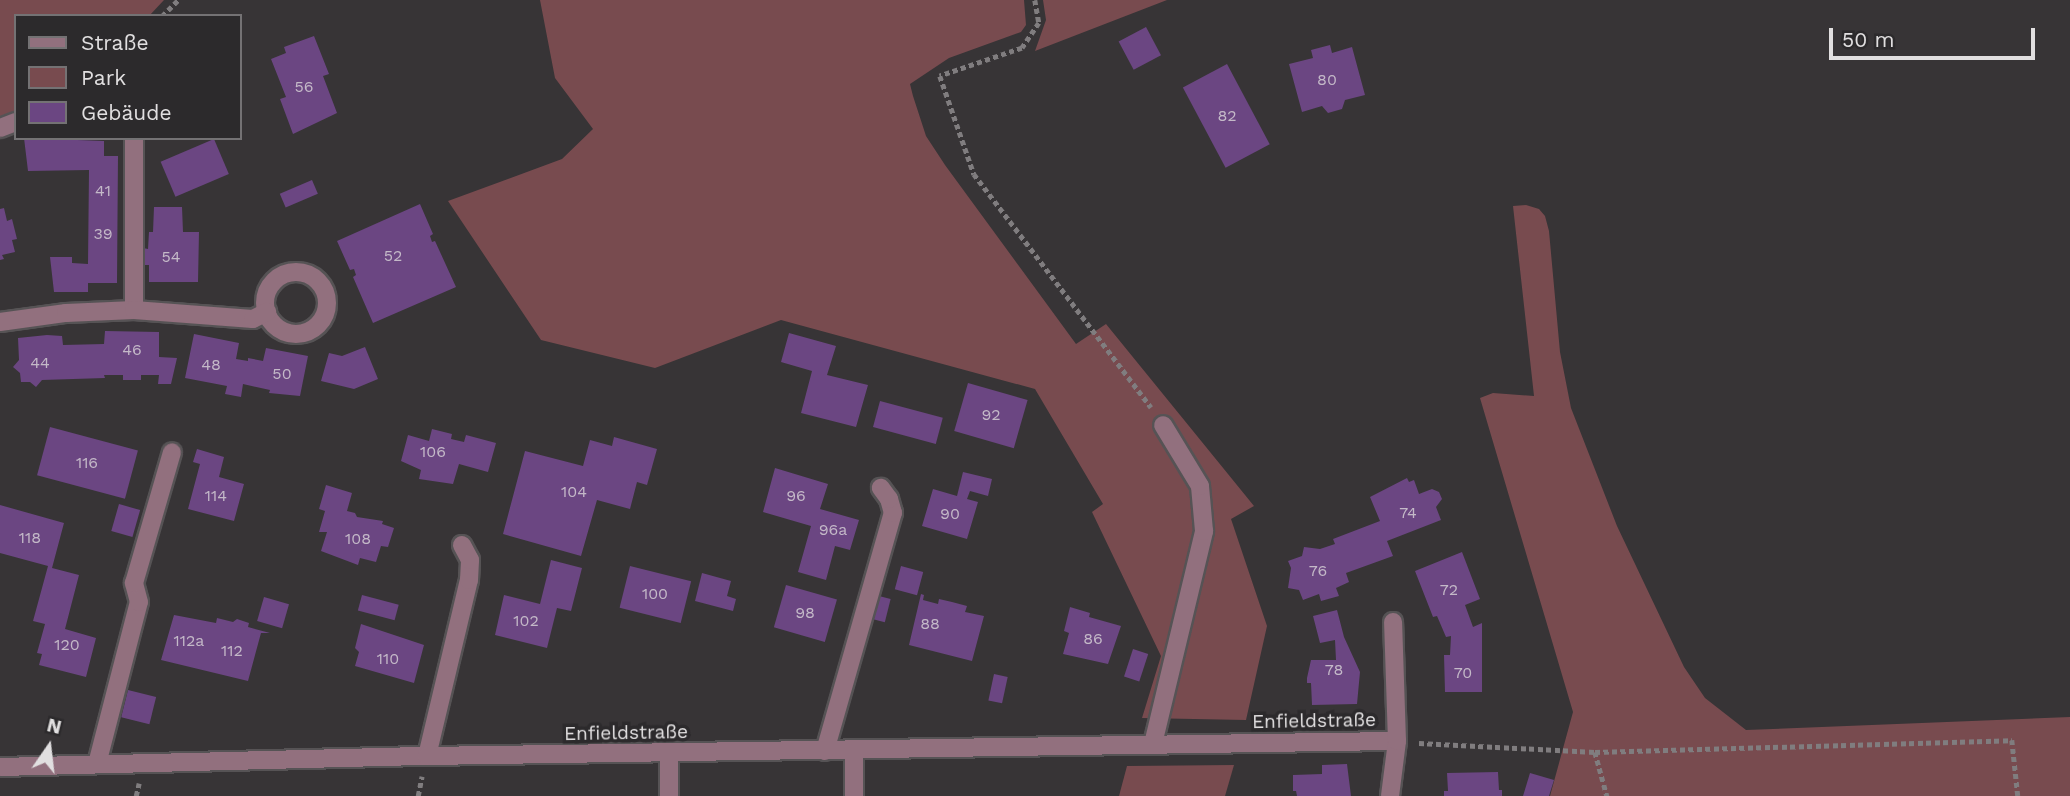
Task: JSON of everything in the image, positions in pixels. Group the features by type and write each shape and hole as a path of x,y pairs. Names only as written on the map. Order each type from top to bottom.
{"street":[{"path":"134,140 134,310"},
{"path":"0,322 66,313 134,310 253,319 267,312"},
{"path":"1153,744 1205,531 1200,486 1163,425"},
{"path":"97,764 139,602 134,583 172,452"},
{"path":"825,751 893,513 889,499 881,488"},
{"path":"427,756 470,580 470,560 462,545"},
{"name":"Enfieldstraße","path":"0,766 427,756 1397,741 1393,622"},
{"path":"1390,796 1397,741"},
{"path":"854,751 854,796"},
{"path":"669,753 669,796"}],"path":[{"path":"164,14 177,0"},
{"path":"1035,0 1038,23 1022,48 940,76 974,174 1095,330 1163,425"},
{"path":"1397,741 1595,752 2012,740 2018,796"},
{"path":"1595,752 1607,796"}],"green space":[{"path":"0,0 164,0 151,14 14,14 14,115 0,121"},
{"path":"540,0 1024,0 1026,25 1021,32 949,58 910,84 913,96 926,136 945,165 1076,344 1106,324 1254,506 1231,519 1267,626 1246,720 1142,718 1161,656 1092,512 1103,504 1035,389 781,320 655,368 541,340 448,201 562,159 593,129 555,78"},
{"path":"1043,0 1167,0 1035,51 1046,20"},
{"path":"1526,205 1539,209 1545,216 1549,231 1560,352 1571,408 1617,526 1684,667 1705,698 1746,730 2070,717 2070,796 1550,796 1573,712 1480,398 1493,393 1534,396 1513,206"},
{"path":"1234,765 1225,796 1119,796 1127,766"}],"building":[{"path":"1146,27 1161,55 1134,70 1119,42"},
{"path":"314,36 329,74 323,76 337,113 293,134 280,99 286,97 271,59 286,53 284,47"},
{"path":"1330,45 1332,53 1352,47 1365,95 1345,100 1342,109 1328,113 1322,106 1302,112 1289,64 1313,58 1311,50"},
{"path":"1227,64 1270,144 1226,168 1183,87"},
{"path":"24,140 104,141 104,156 118,156 117,283 88,283 88,292 54,292 50,257 72,257 72,263 88,264 89,170 28,171"},
{"path":"214,140 229,174 175,197 161,162"},
{"path":"312,180 318,194 286,207 280,194"},
{"path":"420,204 433,234 430,236 432,242 435,241 456,287 373,323 353,277 356,275 354,269 350,270 337,241"},
{"path":"154,207 182,207 183,232 199,232 198,282 149,282 149,265 143,265 143,248 148,249 149,232 153,232"},
{"path":"4,208 7,221 12,219 17,239 12,240 15,252 2,255 4,259 0,260 0,209"},
{"path":"105,331 159,332 159,357 177,358 171,384 158,384 159,375 141,375 141,380 123,380 123,375 104,375 105,378 42,380 36,387 30,382 21,382 20,373 13,367 19,360 18,338 62,336 63,345 104,344"},
{"path":"789,333 836,346 827,375 868,385 856,427 801,413 812,371 781,362"},
{"path":"194,334 239,343 236,359 263,361 266,348 308,356 300,396 269,393 270,390 243,384 241,397 225,394 227,386 185,378"},
{"path":"365,347 378,379 354,389 321,381 329,353 342,356"},
{"path":"968,383 1028,400 1014,448 954,431"},
{"path":"880,401 943,418 936,444 873,427"},
{"path":"50,427 138,451 125,499 37,475"},
{"path":"432,429 452,434 451,439 464,442 466,435 496,443 488,472 459,464 453,484 419,479 421,470 401,461 408,435 429,441"},
{"path":"614,437 657,449 647,485 637,482 630,509 597,500 581,556 503,534 525,451 583,466 590,440 612,446"},
{"path":"197,449 224,457 219,477 244,484 234,521 188,509 200,464 193,462"},
{"path":"775,468 828,484 820,509 859,520 850,550 835,546 826,580 798,572 811,526 763,512"},
{"path":"963,472 992,479 988,496 970,491 967,499 978,502 967,539 922,526 933,489 957,496"},
{"path":"1407,478 1409,482 1414,480 1419,494 1432,489 1439,492 1442,499 1436,507 1441,520 1387,541 1393,556 1346,573 1349,582 1336,588 1339,596 1321,601 1319,594 1303,600 1299,590 1288,588 1291,568 1288,561 1302,556 1304,547 1320,549 1335,544 1333,539 1380,521 1370,497"},
{"path":"326,485 352,493 347,511 355,513 357,517 383,521 382,524 394,528 388,547 381,546 376,562 360,558 358,565 321,551 327,532 319,532 325,511 319,509"},
{"path":"119,504 140,510 132,537 111,531"},
{"path":"0,505 64,523 52,568 79,575 65,629 96,638 86,677 39,665 42,654 37,653 45,624 33,621 48,566 0,553"},
{"path":"1462,552 1480,599 1465,605 1473,627 1482,623 1482,692 1445,692 1444,655 1450,655 1451,636 1446,637 1437,616 1433,617 1415,571"},
{"path":"551,560 582,568 571,611 557,608 547,648 495,635 504,595 540,604"},
{"path":"630,566 691,581 681,623 620,608"},
{"path":"901,566 923,572 917,595 895,589"},
{"path":"702,573 731,581 727,596 736,599 733,611 695,601"},
{"path":"786,585 837,600 825,642 774,627"},
{"path":"921,594 924,595 923,600 938,604 939,599 952,602 967,606 965,612 984,616 972,661 909,645"},
{"path":"362,595 399,605 395,620 358,610"},
{"path":"879,596 891,599 885,622 873,619"},
{"path":"264,597 289,604 282,628 257,621"},
{"path":"1070,607 1090,613 1089,617 1121,626 1108,664 1063,654 1069,633 1064,631"},
{"path":"1337,610 1344,637 1360,672 1357,704 1312,705 1311,683 1307,683 1311,660 1336,660 1335,640 1320,643 1313,616"},
{"path":"174,615 216,623 217,618 233,622 237,619 249,623 248,627 270,633 261,633 248,681 161,660"},
{"path":"361,624 424,645 414,683 355,666 359,652 355,648"},
{"path":"1133,649 1148,654 1139,682 1124,677"},
{"path":"994,674 1008,677 1002,703 988,700"},
{"path":"128,690 156,697 149,724 121,717"},
{"path":"1347,764 1351,796 1297,796 1296,791 1293,791 1293,775 1322,774 1322,765"},
{"path":"1498,772 1502,796 1444,796 1444,791 1448,791 1447,773"},
{"path":"1530,773 1554,780 1549,796 1523,796"}]}
